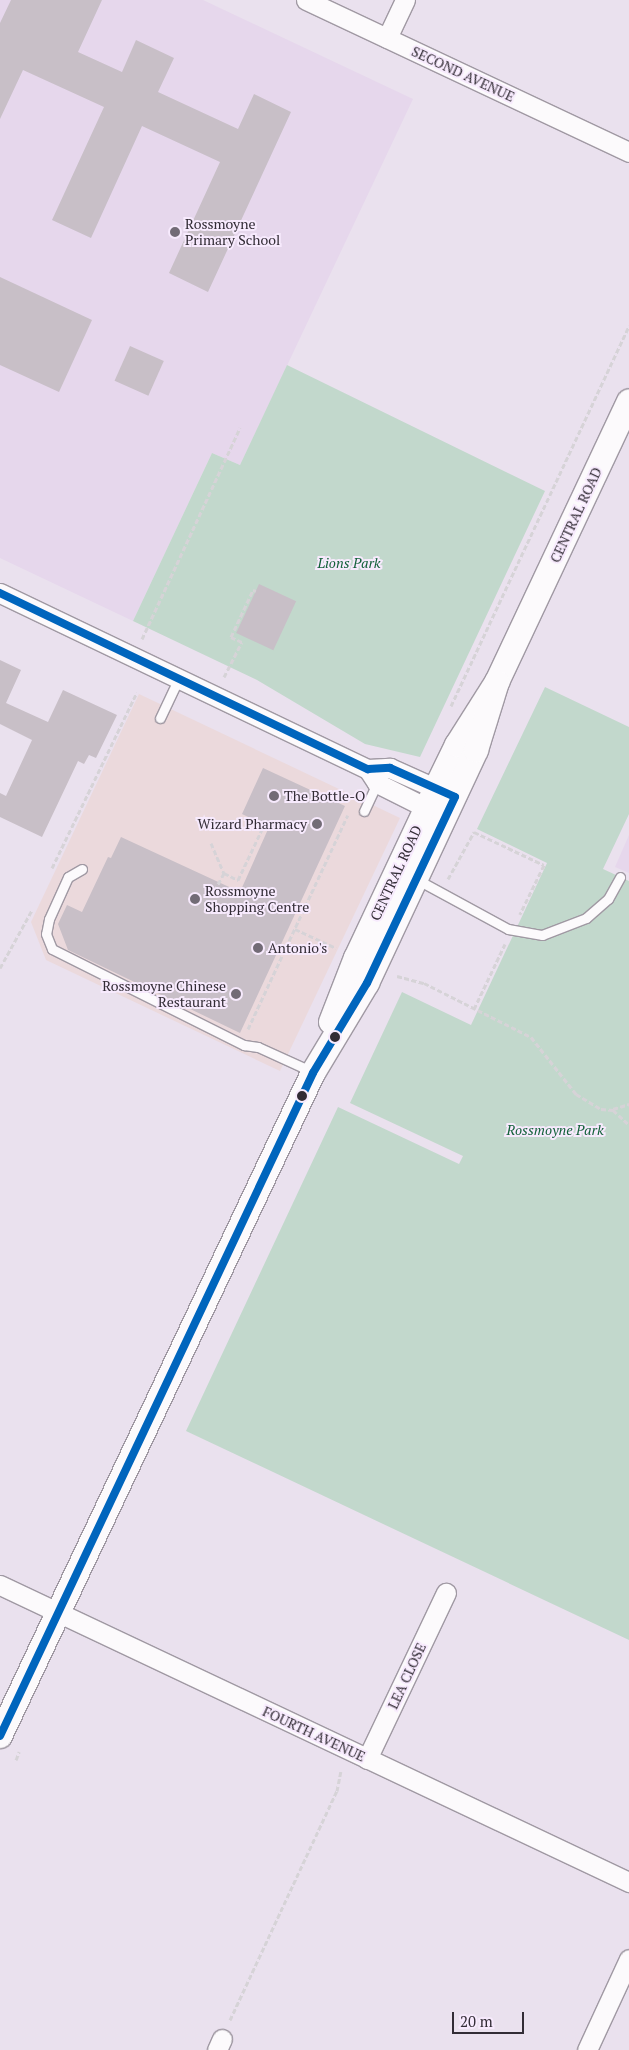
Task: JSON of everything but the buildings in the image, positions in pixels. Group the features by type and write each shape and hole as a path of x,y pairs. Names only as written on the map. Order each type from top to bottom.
{"street":[{"name":"SECOND AVENUE","path":"306,0 626,153"},
{"path":"387,38 405,0"},
{"name":"CENTRAL ROAD","path":"0,1736 313,1073 349,974 441,802 476,750 497,682 629,401"},
{"path":"0,593 373,776 441,802"},
{"name":"CENTRAL ROAD","path":"313,1073 367,983 416,879 441,802"},
{"name":"FOURTH AVENUE","path":"0,1585 629,1882"},
{"name":"LEA CLOSE","path":"367,1759 446,1593"},
{"path":"587,2050 629,1960"}],"lane":[{"path":"160,718 178,680"},
{"path":"364,811 373,776"},
{"path":"82,869 68,877 49,919 46,934 52,949 244,1045 258,1047 313,1073"},
{"path":"416,879 512,930 542,935 563,929 586,918 608,899 620,877"}],"path":[{"path":"450,708 629,326"},
{"path":"142,639 240,428"},
{"path":"242,642 231,637 253,590 256,591"},
{"path":"224,678 244,637"},
{"path":"50,872 136,692"},
{"path":"245,1034 350,810"},
{"path":"211,843 224,873 238,880 264,824"},
{"path":"447,880 474,832 544,865 474,1009"},
{"path":"214,892 224,873"},
{"path":"0,968 33,908"},
{"path":"295,929 339,950"},
{"path":"389,973 424,983 531,1037 576,1094 601,1109 612,1110 629,1104"},
{"path":"612,1110 629,1125"},
{"path":"220,2045 337,1791 346,1749"}],"shaded area":[{"name":"Rossmoyne Primary School","path":"0,0 203,0 413,99 240,465 212,453 133,621 0,558"},
{"path":"139,694 400,818 280,1071 46,960 31,922"},
{"path":"629,835 629,873 615,867"}],"green space":[{"name":"Lions Park","path":"287,365 545,491 420,757 365,744 257,680 133,621 212,453 240,465"},
{"name":"Rossmoyne Park","path":"545,687 629,727 629,814 603,869 629,881 629,1640 186,1431 338,1107 459,1164 463,1156 350,1103 402,992 471,1025 547,863 477,829"}],"transit line":[{"path":"0,593 368,769 390,768 455,797 367,983 313,1073 0,1736"}],"place":[{"name":"Rossmoyne Primary School","path":"175,232"},
{"name":"The Bottle-O","path":"274,796"},
{"name":"Wizard Pharmacy","path":"317,824"},
{"name":"Rossmoyne Shopping Centre","path":"195,899"},
{"name":"Antonio's","path":"258,948"},
{"name":"Rossmoyne Chinese Restaurant","path":"236,994"}]}
